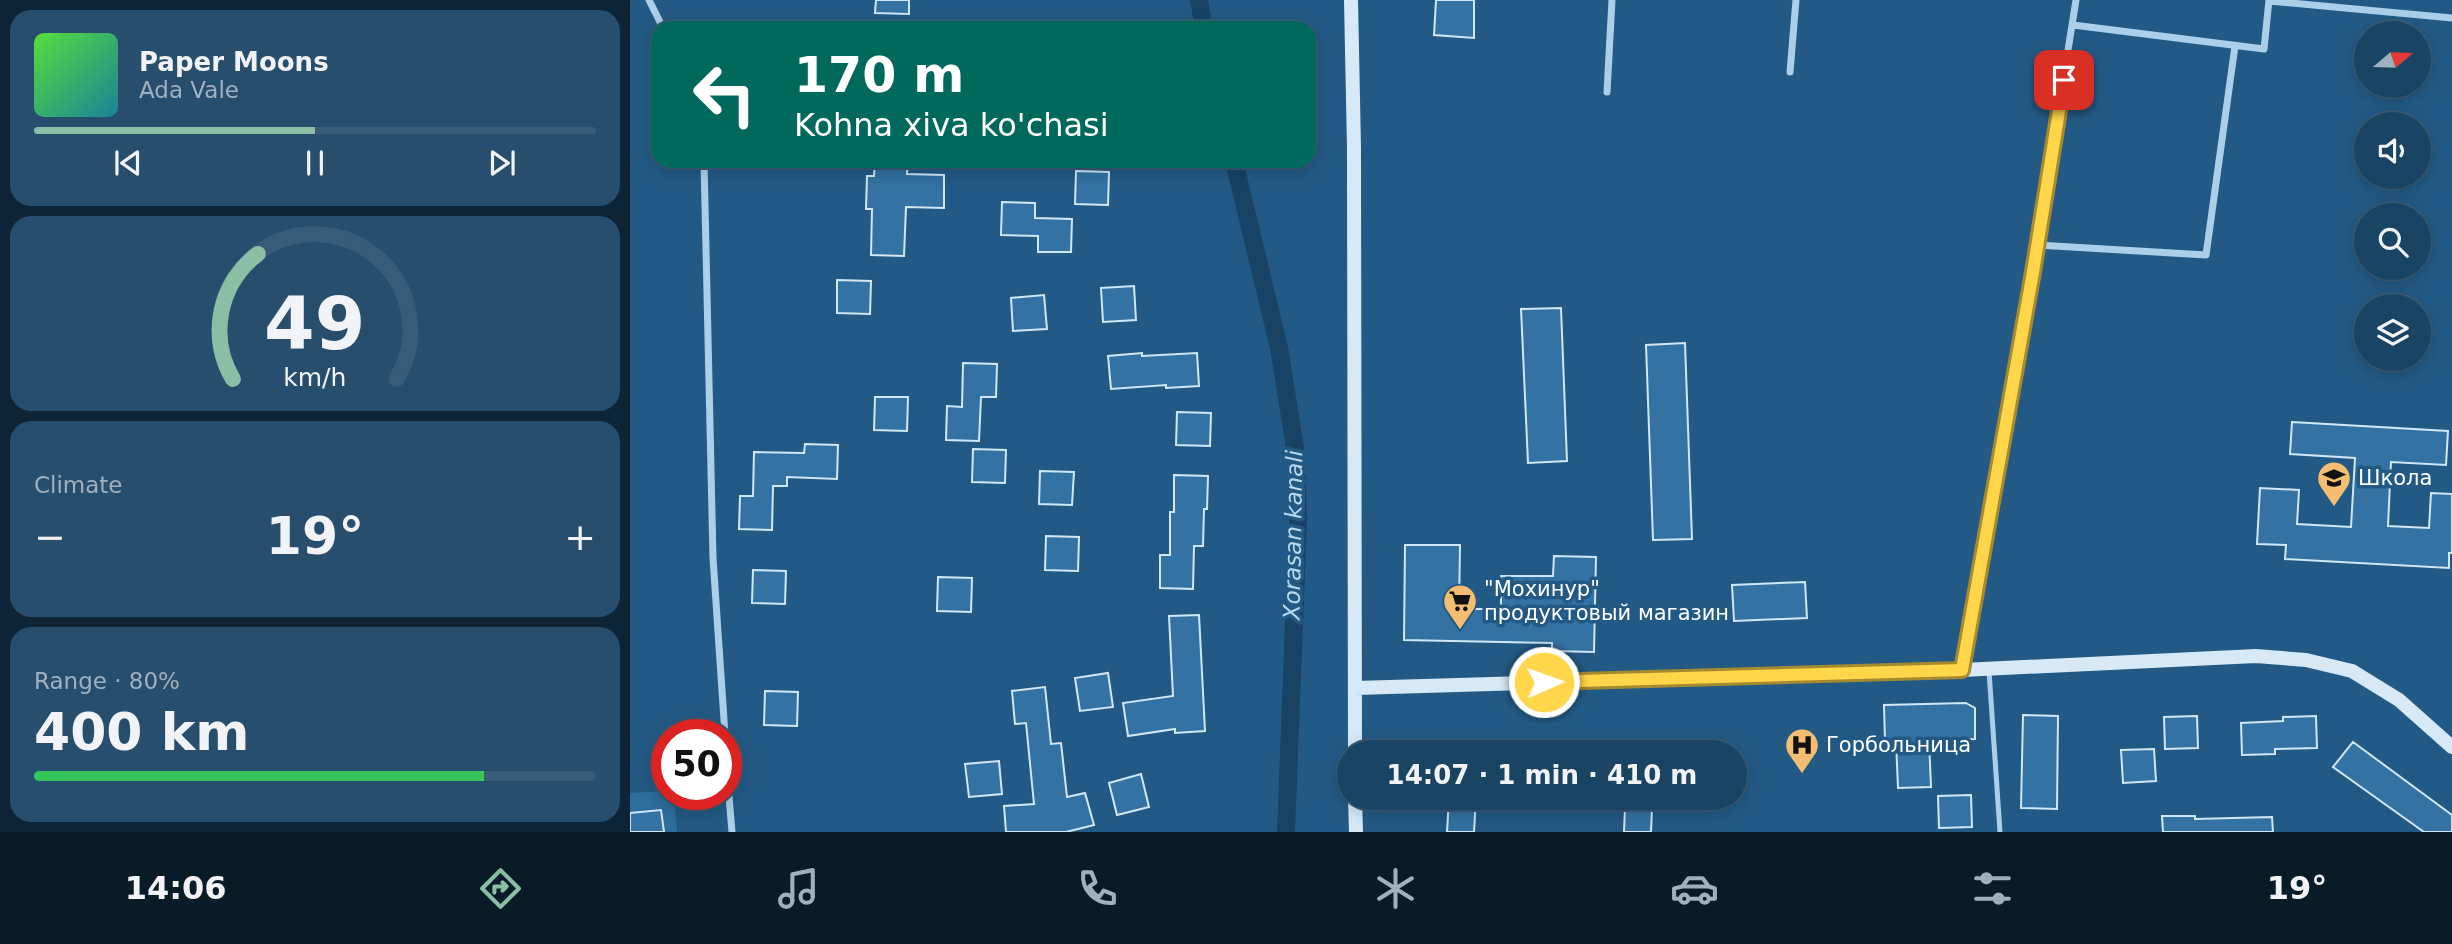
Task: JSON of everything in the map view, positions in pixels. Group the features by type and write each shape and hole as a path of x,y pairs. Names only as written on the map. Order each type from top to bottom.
{"main road":[{"path":"1351,0 1354,162 1355,740"},
{"path":"1355,688 1962,670 2256,656 2306,660 2352,671 2399,700 2452,747"},
{"path":"1355,810 1356,832"}],"street":[{"path":"649,0 660,21"},
{"path":"1607,92 1612,0"},
{"path":"1790,72 1796,0"},
{"path":"1962,670 2037,245 2076,0"},
{"path":"2073,25 2264,49 2269,0 2452,18"},
{"path":"2037,245 2206,255 2235,46"},
{"path":"704,168 713,558 723,719"},
{"path":"730,810 732,832"}],"lane":[{"path":"1989,668 2000,832"}],"shaded area":[{"path":"651,792 651,810 675,810 677,832 630,832 630,793"}],"building":[{"path":"876,0 909,0 909,14 875,13"},
{"path":"1436,0 1474,0 1474,38 1434,35"},
{"path":"875,168 907,168 907,174 944,175 944,208 906,207 904,256 871,255 872,209 866,209 867,176 874,176"},
{"path":"1076,171 1109,172 1108,205 1075,204"},
{"path":"1002,202 1035,203 1035,218 1072,219 1071,252 1038,252 1038,236 1001,235"},
{"path":"837,280 871,281 870,314 837,313"},
{"path":"1134,286 1136,320 1103,322 1101,288"},
{"path":"1044,295 1047,329 1013,331 1011,298"},
{"path":"1561,308 1567,461 1528,463 1521,309"},
{"path":"1685,343 1692,539 1653,540 1646,345"},
{"path":"1142,353 1142,356 1197,353 1199,386 1166,388 1166,385 1111,389 1108,356"},
{"path":"963,363 997,364 996,397 981,397 979,441 946,440 947,406 962,407"},
{"path":"875,397 908,397 907,431 874,430"},
{"path":"1177,412 1211,413 1210,446 1176,445"},
{"path":"2292,422 2448,431 2446,465 2391,462 2388,526 2429,528 2431,493 2452,494 2452,553 2449,553 2449,568 2285,559 2286,545 2257,544 2260,488 2299,490 2297,524 2351,527 2355,458 2290,454"},
{"path":"805,444 838,445 837,479 787,477 787,486 773,486 772,530 739,529 740,496 753,496 754,452 804,453"},
{"path":"973,449 1006,450 1005,483 972,482"},
{"path":"1040,471 1074,472 1072,505 1039,504"},
{"path":"1174,475 1208,476 1203,546 1194,546 1193,589 1160,588 1160,555 1170,555 1170,512 1174,512"},
{"path":"1046,536 1079,537 1078,571 1045,570"},
{"path":"1405,545 1460,545 1459,609 1501,609 1501,576 1553,576 1554,556 1596,557 1594,652 1552,651 1552,643 1404,640"},
{"path":"753,570 786,571 785,604 752,603"},
{"path":"938,577 972,578 971,612 937,611"},
{"path":"1805,582 1807,618 1734,621 1732,585"},
{"path":"1199,615 1205,731 1175,733 1175,729 1128,736 1123,703 1173,696 1169,616"},
{"path":"1108,673 1113,707 1080,711 1075,678"},
{"path":"1045,687 1051,744 1061,743 1067,797 1085,793 1094,825 1066,832 1006,832 1004,806 1034,804 1026,723 1015,724 1012,691"},
{"path":"765,691 798,692 797,726 764,725"},
{"path":"1966,703 1975,708 1975,739 1929,740 1931,787 1898,788 1896,741 1885,741 1884,705"},
{"path":"2023,715 2058,716 2057,809 2021,808"},
{"path":"2197,716 2198,748 2165,749 2164,717"},
{"path":"2316,716 2317,748 2275,749 2275,754 2242,755 2241,723"},
{"path":"2353,742 2452,815 2452,832 2424,832 2333,767"},
{"path":"2154,749 2156,781 2123,783 2121,750"},
{"path":"999,761 1002,794 969,797 965,764"},
{"path":"1141,774 1149,807 1117,815 1109,783"},
{"path":"1971,795 1972,827 1939,828 1938,796"},
{"path":"661,810 664,832 630,832 630,813"},
{"path":"1448,810 1475,810 1474,832 1447,832"},
{"path":"1625,810 1652,810 1651,832 1624,832"},
{"path":"2162,816 2195,816 2195,819 2272,817 2273,832 2163,832"}],"waterway":[{"name":"Xorasan kanali","path":"1199,0 1203,21"},
{"name":"Xorasan kanali","path":"1236,168 1279,348 1296,454 1298,519 1286,832"}],"place":[{"name":"Школа","path":"2334,508"},
{"name":"\"Мохинур\" продуктовый магазин","path":"1460,631"},
{"name":"Горбольница","path":"1802,775"}],"route":[{"path":"1544,682 1962,670 2033,272 2064,80"}]}
